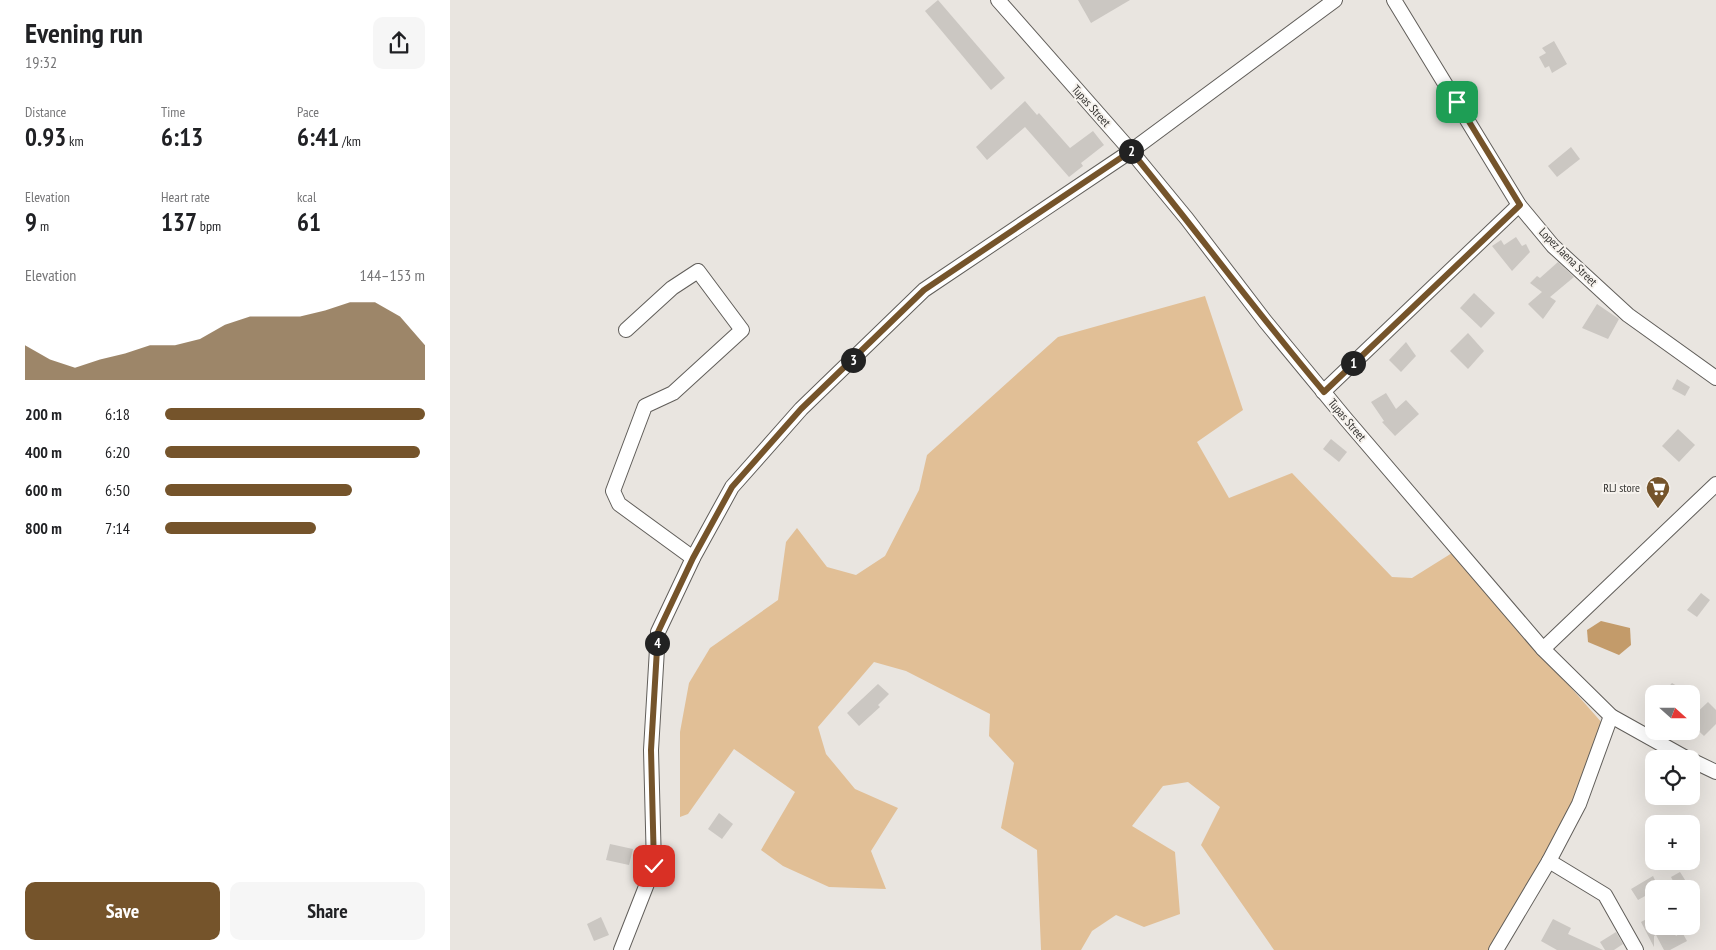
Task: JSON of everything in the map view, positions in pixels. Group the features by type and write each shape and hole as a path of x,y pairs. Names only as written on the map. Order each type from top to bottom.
{"street":[{"name":"Tupas Street","path":"998,0 1131,151 1187,219 1265,321 1544,649 1611,716 1673,750"},
{"path":"621,950 654,866 651,750 658,632 693,558 732,487 801,409 924,290 1131,151 1335,0"},
{"name":"Lopez Jaena Street","path":"1394,0 1520,205 1553,246 1628,315 1716,378"},
{"path":"1324,392 1520,205"},
{"path":"626,330 672,288 698,271 742,330 673,393 645,406 613,491 619,504 693,558"},
{"path":"1544,649 1716,484"},
{"path":"1496,950 1549,862 1579,804 1611,716"},
{"name":"Tupas Street","path":"1700,764 1716,772"},
{"path":"1549,862 1605,895 1636,950"}],"shaded area":[{"path":"1205,296 1243,410 1197,442 1229,498 1292,473 1392,577 1412,578 1452,553 1603,724 1582,797 1494,950 1274,950 1201,845 1220,807 1188,782 1163,786 1132,826 1175,852 1180,914 1144,927 1116,915 1092,931 1081,950 1041,950 1037,850 1001,828 1014,763 989,736 990,714 906,671 874,662 818,727 826,754 855,789 898,808 871,851 886,889 829,887 783,866 761,850 795,792 734,749 688,814 680,817 680,732 689,683 710,648 778,600 786,542 797,528 827,567 856,575 885,556 919,490 927,455 1058,337"},
{"path":"1601,621 1630,628 1631,645 1619,655 1588,642 1587,630"}],"building":[{"path":"938,0 1005,78 991,90 925,11"},
{"path":"1078,0 1130,0 1091,23"},
{"path":"1554,41 1567,64 1552,73 1549,66 1545,68 1539,57 1546,53 1542,48"},
{"path":"1025,101 1037,115 1039,113 1070,148 1093,131 1104,145 1081,163 1083,166 1069,177 1025,127 987,160 976,147"},
{"path":"1571,147 1580,159 1557,177 1548,166"},
{"path":"1516,237 1522,246 1526,244 1530,252 1512,271 1492,246 1501,240 1504,245"},
{"path":"1558,262 1574,277 1550,297 1556,301 1543,319 1528,304 1542,292 1530,283 1537,276 1540,278"},
{"path":"1474,293 1495,313 1481,328 1460,308"},
{"path":"1597,304 1619,319 1608,339 1582,328"},
{"path":"1468,333 1484,351 1468,369 1450,351"},
{"path":"1406,342 1416,356 1401,372 1389,360"},
{"path":"1677,379 1690,387 1685,396 1672,389"},
{"path":"1386,393 1396,409 1406,400 1419,414 1395,436 1382,422 1384,421 1371,402"},
{"path":"1678,429 1695,445 1679,462 1662,446"},
{"path":"1331,439 1347,452 1339,462 1323,449"},
{"path":"1701,593 1710,600 1697,617 1687,610"},
{"path":"878,684 889,694 878,705 880,707 859,726 847,713"},
{"path":"1708,702 1716,710 1716,724 1704,736 1700,732 1700,710"},
{"path":"719,813 733,824 722,839 708,829"},
{"path":"610,844 633,849 629,865 606,860"},
{"path":"1680,872 1685,880 1672,880 1671,877"},
{"path":"1653,876 1655,880 1646,880"},
{"path":"1645,881 1645,896 1638,900 1631,889"},
{"path":"601,917 609,935 594,941 587,924"},
{"path":"1553,919 1571,928 1568,934 1603,950 1557,950 1541,941"},
{"path":"1645,920 1645,930 1641,922"},
{"path":"1616,932 1623,944 1614,950 1605,950 1600,942"},
{"path":"1648,935 1656,935 1654,936 1654,947"},
{"path":"1656,935 1684,935 1687,941 1670,950 1664,950"}],"place":[{"name":"RLJ store","path":"1658,509"}],"route":[{"path":"654,866 651,750 658,632 693,558 732,487 801,409 924,290 1131,151 1187,219 1265,321 1324,392 1520,205 1457,102"}]}
